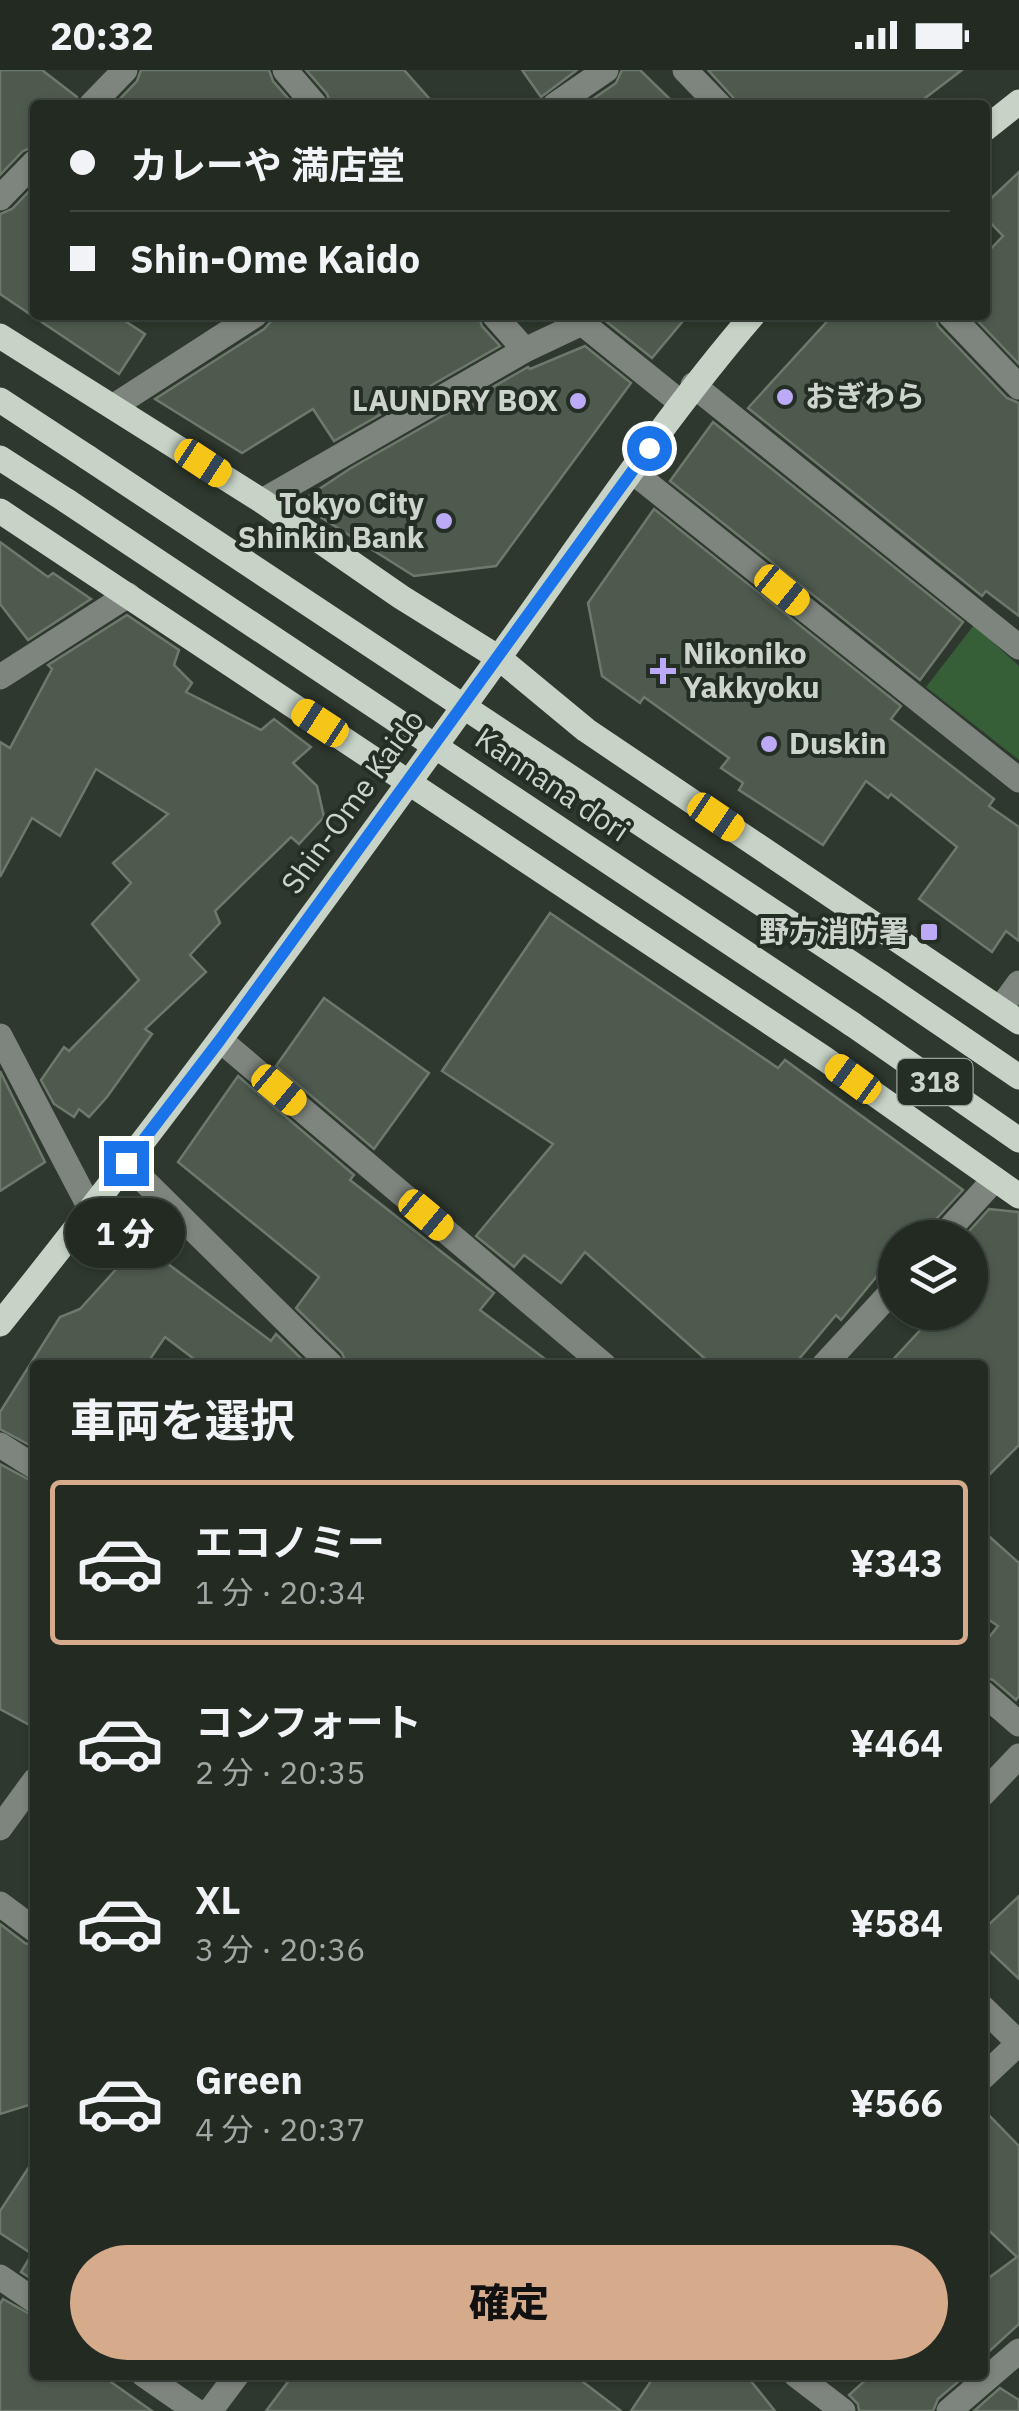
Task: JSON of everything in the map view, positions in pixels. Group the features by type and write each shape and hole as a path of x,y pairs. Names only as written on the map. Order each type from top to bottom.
{"main road":[{"path":"990,125 1019,102"},
{"name":"Shin-Ome Kaido","path":"0,1324 220,1040 687,393 749,320"},
{"path":"0,336 262,501 401,597 499,658 586,730 1009,1015"},
{"name":"Kannana dori","path":"0,400 1019,1077"},
{"name":"Kannana dori","path":"0,458 852,1024 1019,1140"},
{"path":"0,511 825,1059 1019,1196"}],"street":[{"path":"96,100 125,70"},
{"path":"285,70 311,100"},
{"path":"561,100 606,70"},
{"path":"685,70 715,100"},
{"path":"0,198 30,167"},
{"path":"114,406 247,320"},
{"path":"498,320 525,350"},
{"path":"955,320 1019,387"},
{"path":"262,501 525,350 582,323 687,393 1019,648"},
{"path":"633,472 1019,780"},
{"path":"0,677 128,595"},
{"path":"1009,1015 1019,983"},
{"path":"0,1036 91,1210"},
{"path":"220,1040 598,1360"},
{"path":"126,1163 326,1360"},
{"path":"957,1220 994,1180"},
{"path":"829,1360 878,1306"},
{"path":"0,1444 30,1464"},
{"path":"988,1697 1019,1724"},
{"path":"988,1789 1019,1756"},
{"path":"0,1828 30,1787"},
{"path":"0,1904 30,1926"},
{"path":"988,2013 1019,2043 988,2072"},
{"path":"0,2276 30,2297"},
{"path":"950,2411 1013,2365"},
{"path":"151,2380 196,2411"},
{"path":"210,2411 233,2380"},
{"path":"803,2380 843,2411"}],"green space":[{"path":"974,625 1019,666 1019,760 926,687"}],"building":[{"path":"0,70 42,70 76,100 30,100 30,148 0,175"},
{"path":"141,70 269,70 290,100 119,100 137,81"},
{"path":"306,70 404,70 431,100 329,100"},
{"path":"522,70 577,70 541,97"},
{"path":"622,70 640,70 671,100 591,100 616,83"},
{"path":"708,70 962,70 923,100 735,100"},
{"path":"1019,172 1019,364 977,320 990,320 990,250 1003,236 990,222 990,199"},
{"path":"30,190 30,314 0,294 0,214 12,209"},
{"path":"39,320 124,320 145,334 119,374"},
{"path":"272,320 480,320 500,346 334,441 313,409 242,453 155,399"},
{"path":"604,320 684,320 652,358"},
{"path":"828,320 936,320 1007,398 1019,403 1019,616 986,591 982,596 748,408"},
{"path":"585,346 631,383 496,566 414,576 298,503 351,468 528,367"},
{"path":"713,422 963,622 920,680 670,481"},
{"path":"654,509 901,706 891,719 994,799 989,806 1019,827 1019,941 1006,931 992,952 919,899 957,847 891,794 888,798 866,781 823,845 739,790 743,783 721,768 729,758 644,697 640,703 602,676 588,603"},
{"path":"0,542 48,577 53,573 91,599 28,640 0,604"},
{"path":"127,615 179,650 174,665 192,683 186,692 261,730 274,719 311,747 293,763 317,786 324,817 299,844 291,837 215,911 220,923 190,955 206,972 145,1029 152,1034 89,1117 79,1109 74,1117 54,1104 41,1080 64,1047 69,1051 139,980 92,924 131,883 113,863 168,814 96,769 60,836 32,818 0,877 0,742 10,748 52,669 48,665"},
{"path":"550,913 778,1068 785,1060 963,1190 935,1220 878,1220 878,1275 841,1320 836,1315 798,1360 706,1360 585,1252 561,1283 524,1255 514,1267 476,1236 553,1144 442,1071"},
{"path":"324,998 429,1073 374,1149 276,1066"},
{"path":"0,1071 45,1162 0,1191"},
{"path":"238,1076 354,1175 350,1180 494,1293 480,1310 546,1360 345,1360 296,1308 319,1277 178,1162"},
{"path":"989,1209 1019,1212 1019,1445 988,1476 988,1360 893,1360 920,1330 988,1330 988,1220 979,1220"},
{"path":"140,1243 271,1341 276,1334 303,1360 195,1360 165,1337 149,1360 33,1360 60,1317 80,1309"},
{"path":"30,1364 30,1445 0,1429 0,1412"},
{"path":"0,1464 30,1480 30,1725 0,1709"},
{"path":"988,1535 1019,1563 1016,1700 988,1678 988,1638 998,1626 988,1619"},
{"path":"1019,1896 1019,1979 988,1950 988,1925"},
{"path":"0,1924 30,1944 30,2105 0,2114"},
{"path":"988,2114 1019,2146 1019,2324 988,2352 988,2279 1017,2257 988,2230"},
{"path":"30,2166 30,2253 0,2233 0,2211"},
{"path":"30,2257 30,2278 21,2272"},
{"path":"3,2299 30,2314 30,2380 108,2380 152,2411 0,2411"},
{"path":"289,2380 581,2380 621,2411 266,2411"},
{"path":"652,2380 750,2380 775,2411 631,2411"},
{"path":"866,2380 960,2380 938,2399 933,2411 859,2411 849,2395"},
{"path":"1000,2388 1019,2400 1019,2411 974,2411"}],"place":[{"name":"おぎわら","path":"785,397"},
{"name":"LAUNDRY BOX","path":"578,401"},
{"name":"Tokyo City Shinkin Bank","path":"444,521"},
{"name":"Nikoniko Yakkyoku","path":"663,671"},
{"name":"Duskin","path":"769,744"},
{"name":"野方消防署","path":"929,932"}],"route":[{"path":"126,1163 220,1040 649,448"}]}
